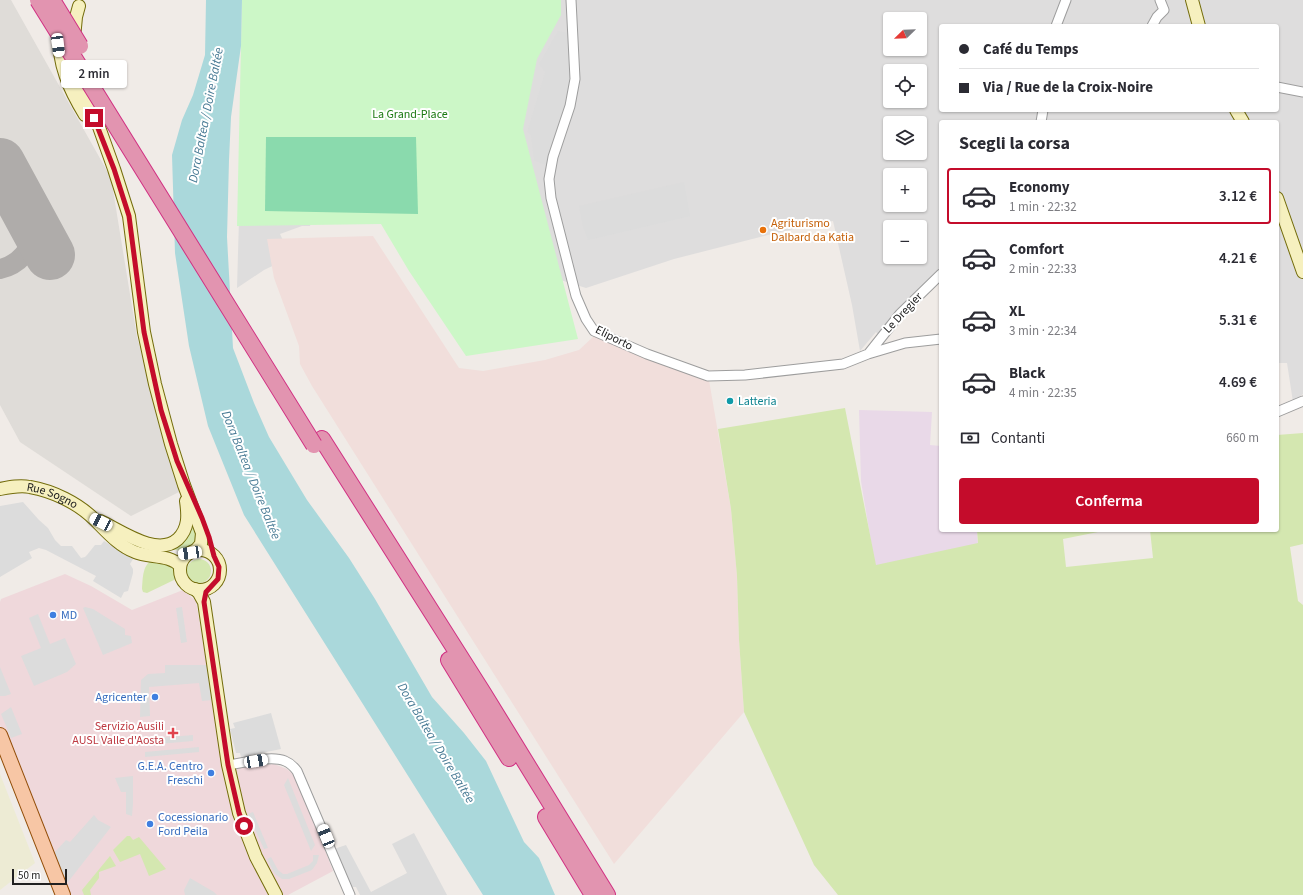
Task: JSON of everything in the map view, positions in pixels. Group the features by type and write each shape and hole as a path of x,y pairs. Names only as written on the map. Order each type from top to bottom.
{"highway":[{"path":"38,0 318,442 483,693 607,895"},
{"path":"57,1 318,442 593,895"}],"main road":[{"path":"0,735 63,895"},
{"path":"0,757 53,895"}],"street":[{"name":"Eliporto","path":"571,0 575,79 570,106 553,157 549,179 551,198 576,296 586,319 594,331 647,354 708,376 745,375 843,364 868,354 905,343 939,339"},
{"path":"1057,24 1066,0"},
{"path":"1153,24 1157,16 1164,10 1160,0"},
{"path":"1192,0 1198,24"},
{"path":"57,1 67,8 71,8 82,3"},
{"path":"57,1 58,38 61,62 68,84 80,107 108,152"},
{"path":"82,3 76,17 74,37 76,74 108,152 129,216 144,332 161,410 184,485 202,533 201,544 184,559 180,566 181,575 188,586 200,590 209,587 214,584 220,573 218,561 214,556 205,551 192,552"},
{"path":"1279,88 1303,92"},
{"path":"1279,204 1303,272"},
{"name":"Le Dregier","path":"868,354 900,314 939,276"},
{"path":"1279,411 1303,401"},
{"path":"177,461 208,533 214,556"},
{"path":"97,520 110,525 133,539 158,545 170,544 182,534 186,527 188,516 184,485"},
{"name":"Rue Sogno","path":"0,489 18,486 29,486 41,489 70,502 122,538 142,548 166,553 179,554 192,552"},
{"name":"Rue Sogno","path":"97,520 113,538 134,552 170,559 177,562 180,566"},
{"path":"204,602 206,592 209,587"},
{"path":"195,589 202,597 204,602 228,765 239,813 256,857 276,895"},
{"path":"228,765 266,759 279,759 290,764 297,771 350,895"}],"shaded area":[{"path":"0,0 11,0 111,178 137,337 181,491 131,516 20,442 0,405"},
{"path":"265,0 1303,0 1303,394 1293,402 1287,363 1279,363 1279,120 939,120 939,278 880,337 876,332 860,351 852,305 833,221 780,232 674,259 586,288 357,216 311,223 310,226 302,226 280,234 291,257 264,270 237,288 241,150"},
{"path":"558,31 569,33 572,79 547,166 534,160 531,135 527,132 545,72 539,64"},
{"path":"684,182 690,216 588,240 583,227 579,206"},
{"path":"373,236 459,368 483,371 545,360 579,350 594,336 709,380 731,509 737,576 739,640 744,712 614,864 312,386 300,364 299,346 274,278 267,239"},
{"path":"859,410 932,412 930,445 939,446 939,532 977,532 978,545 875,566 861,481"},
{"path":"23,502 48,528 55,540 61,546 72,546 81,558 85,557 95,545 101,545 104,541 133,559 130,564 133,569 133,573 128,591 124,592 121,598 93,581 96,576 46,550 39,548 29,552 32,558 0,577 0,506"},
{"path":"65,574 91,586 132,610 183,590 196,601 219,736 273,895 66,895 0,725 1,599"},
{"path":"182,607 187,642 181,643 176,608"},
{"path":"83,608 93,609 125,629 125,635 131,636 132,643 103,655"},
{"path":"38,614 50,644 65,638 76,664 67,672 34,686 21,656 41,648 29,618"},
{"path":"165,665 209,665 213,700 202,701 199,683 149,687 150,716 140,717 141,680 148,674 165,673"},
{"path":"0,667 11,694 5,696 0,696"},
{"path":"11,707 22,734 11,738 1,714"},
{"path":"271,713 281,749 241,757 240,753 236,753 230,729 235,728 233,723"},
{"path":"193,735 193,741 147,745 147,739"},
{"path":"199,747 199,752 145,757 145,752"},
{"path":"274,764 287,769 295,776 302,790 333,871 288,895 282,895 241,811 233,768"},
{"path":"0,774 35,863 0,890"},
{"path":"133,776 132,816 126,814 126,792 121,792 115,778"},
{"path":"288,778 315,845 311,851 284,785"},
{"path":"253,812 268,848 264,849 248,814"},
{"path":"94,815 98,820 111,827 68,882 63,881 54,853 66,840 70,842"},
{"path":"414,833 447,895 360,895 356,887 350,887 334,849 346,845 371,892 407,873 392,844"},
{"path":"313,855 319,855 317,863 312,870 289,879 282,879 275,874 267,859 271,857 278,870 283,874 287,874 309,865 313,861"},
{"path":"190,878 217,895 185,895 184,890"}],"green space":[{"name":"La Grand-Place","path":"242,0 561,0 561,15 537,59 523,129 578,339 466,356 409,271 381,224 237,226"},
{"path":"266,137 416,137 418,214 265,211"},
{"path":"845,408 876,565 978,543 977,532 1098,532 1063,539 1066,567 1153,558 1150,532 1279,532 1279,435 1303,433 1303,544 1290,547 1298,601 1303,605 1303,895 838,895 814,865 744,712 739,640 737,576 731,509 718,429"},
{"path":"192,516 199,537 192,549 173,550 166,548"},
{"path":"155,559 175,568 176,577 174,580 147,593 143,592 142,589 145,567"},
{"path":"199,559 208,562 211,571 208,580 199,583 190,580 187,571 190,562"},
{"path":"127,836 130,836 133,840 139,837 166,869 149,876 140,854 120,862 113,850"},
{"path":"110,856 116,866 99,872 99,878 90,890 91,895 84,895 82,890"}],"water":[{"name":"Dora Baltea / Doire Baltée","path":"206,0 242,0 241,46 231,117 227,237 233,348 254,403 269,437 307,500 349,558 375,599 432,697 464,733 486,761 524,842 539,858 555,895 483,895 244,515 208,426 189,346 175,253 172,155 182,120 193,95 205,55"}],"taxiway":[{"path":"0,269 19,260 28,250 32,237 32,230 26,211"}],"runway":[{"path":"0,163 50,255"}],"place":[{"name":"Agriturismo Dalbard da Katia","path":"763,230"},
{"name":"Latteria","path":"730,401"},
{"name":"MD","path":"53,615"},
{"name":"Agricenter","path":"155,697"},
{"name":"Servizio Ausili AUSL Valle d'Aosta","path":"173,733"},
{"name":"G.E.A. Centro Freschi","path":"211,773"},
{"name":"Cocessionario Ford Peila","path":"150,824"}],"route":[{"path":"94,118 114,169 129,216 144,332 161,410 177,461 202,518 214,556 218,561 220,573 218,579 209,587 206,592 204,602 228,765 239,813 244,826"}]}
